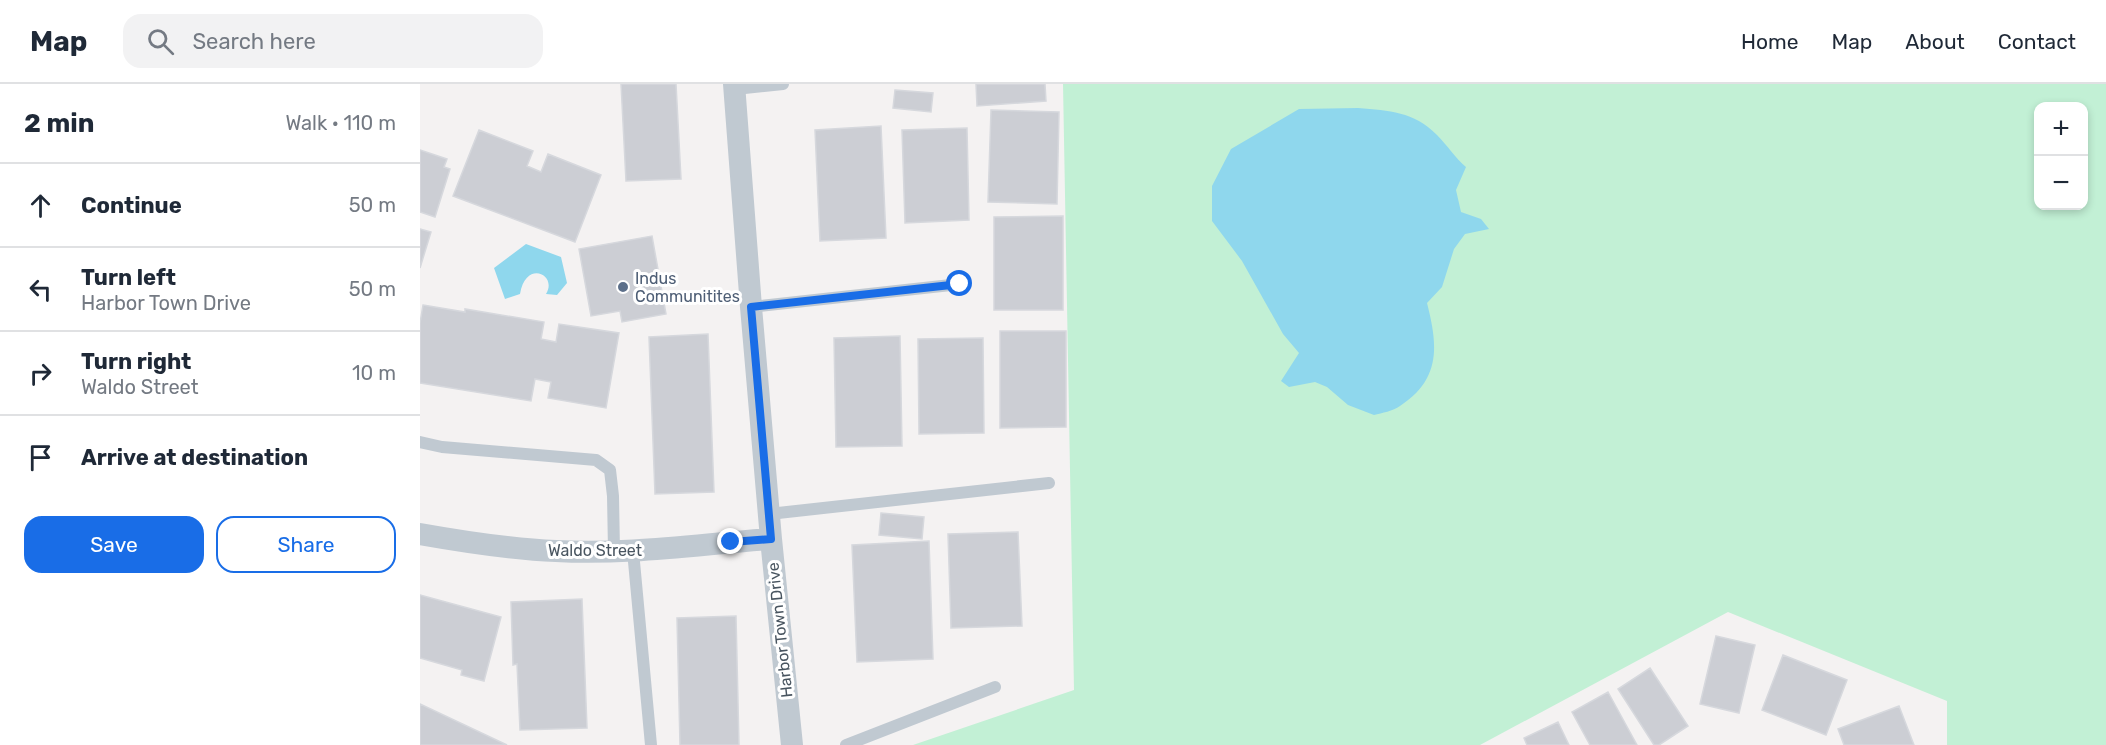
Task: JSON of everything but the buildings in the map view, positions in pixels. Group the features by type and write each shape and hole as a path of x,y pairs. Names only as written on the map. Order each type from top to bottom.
{"street":[{"name":"Harbor Town Drive","path":"734,87 771,539 792,745"},
{"name":"Waldo Street","path":"420,534 479,545 558,552 623,551 771,539"}],"lane":[{"path":"734,87 783,84"},
{"path":"751,307 960,284"},
{"path":"420,442 442,447 596,460 610,470 651,745"},
{"path":"769,514 1049,483"},
{"path":"846,745 995,687"}],"green space":[{"path":"1063,84 2106,84 2106,745 1947,745 1947,701 1728,612 1480,745 913,745 1074,690"}],"water":[{"path":"1358,108 1410,117 1437,135 1466,167 1456,190 1461,212 1481,219 1489,229 1465,234 1454,249 1442,287 1427,303 1434,347 1433,360 1423,385 1397,408 1374,415 1348,405 1327,387 1315,382 1289,387 1281,381 1299,353 1283,334 1242,261 1212,221 1212,186 1231,149 1299,109"},
{"path":"526,244 561,257 567,283 557,295 546,294 549,287 545,276 534,274 523,283 520,294 505,299 494,268"}],"place":[{"name":"Indus Communitites","path":"623,287"}],"route":[{"path":"731,542 771,539 751,307 960,284"}]}
